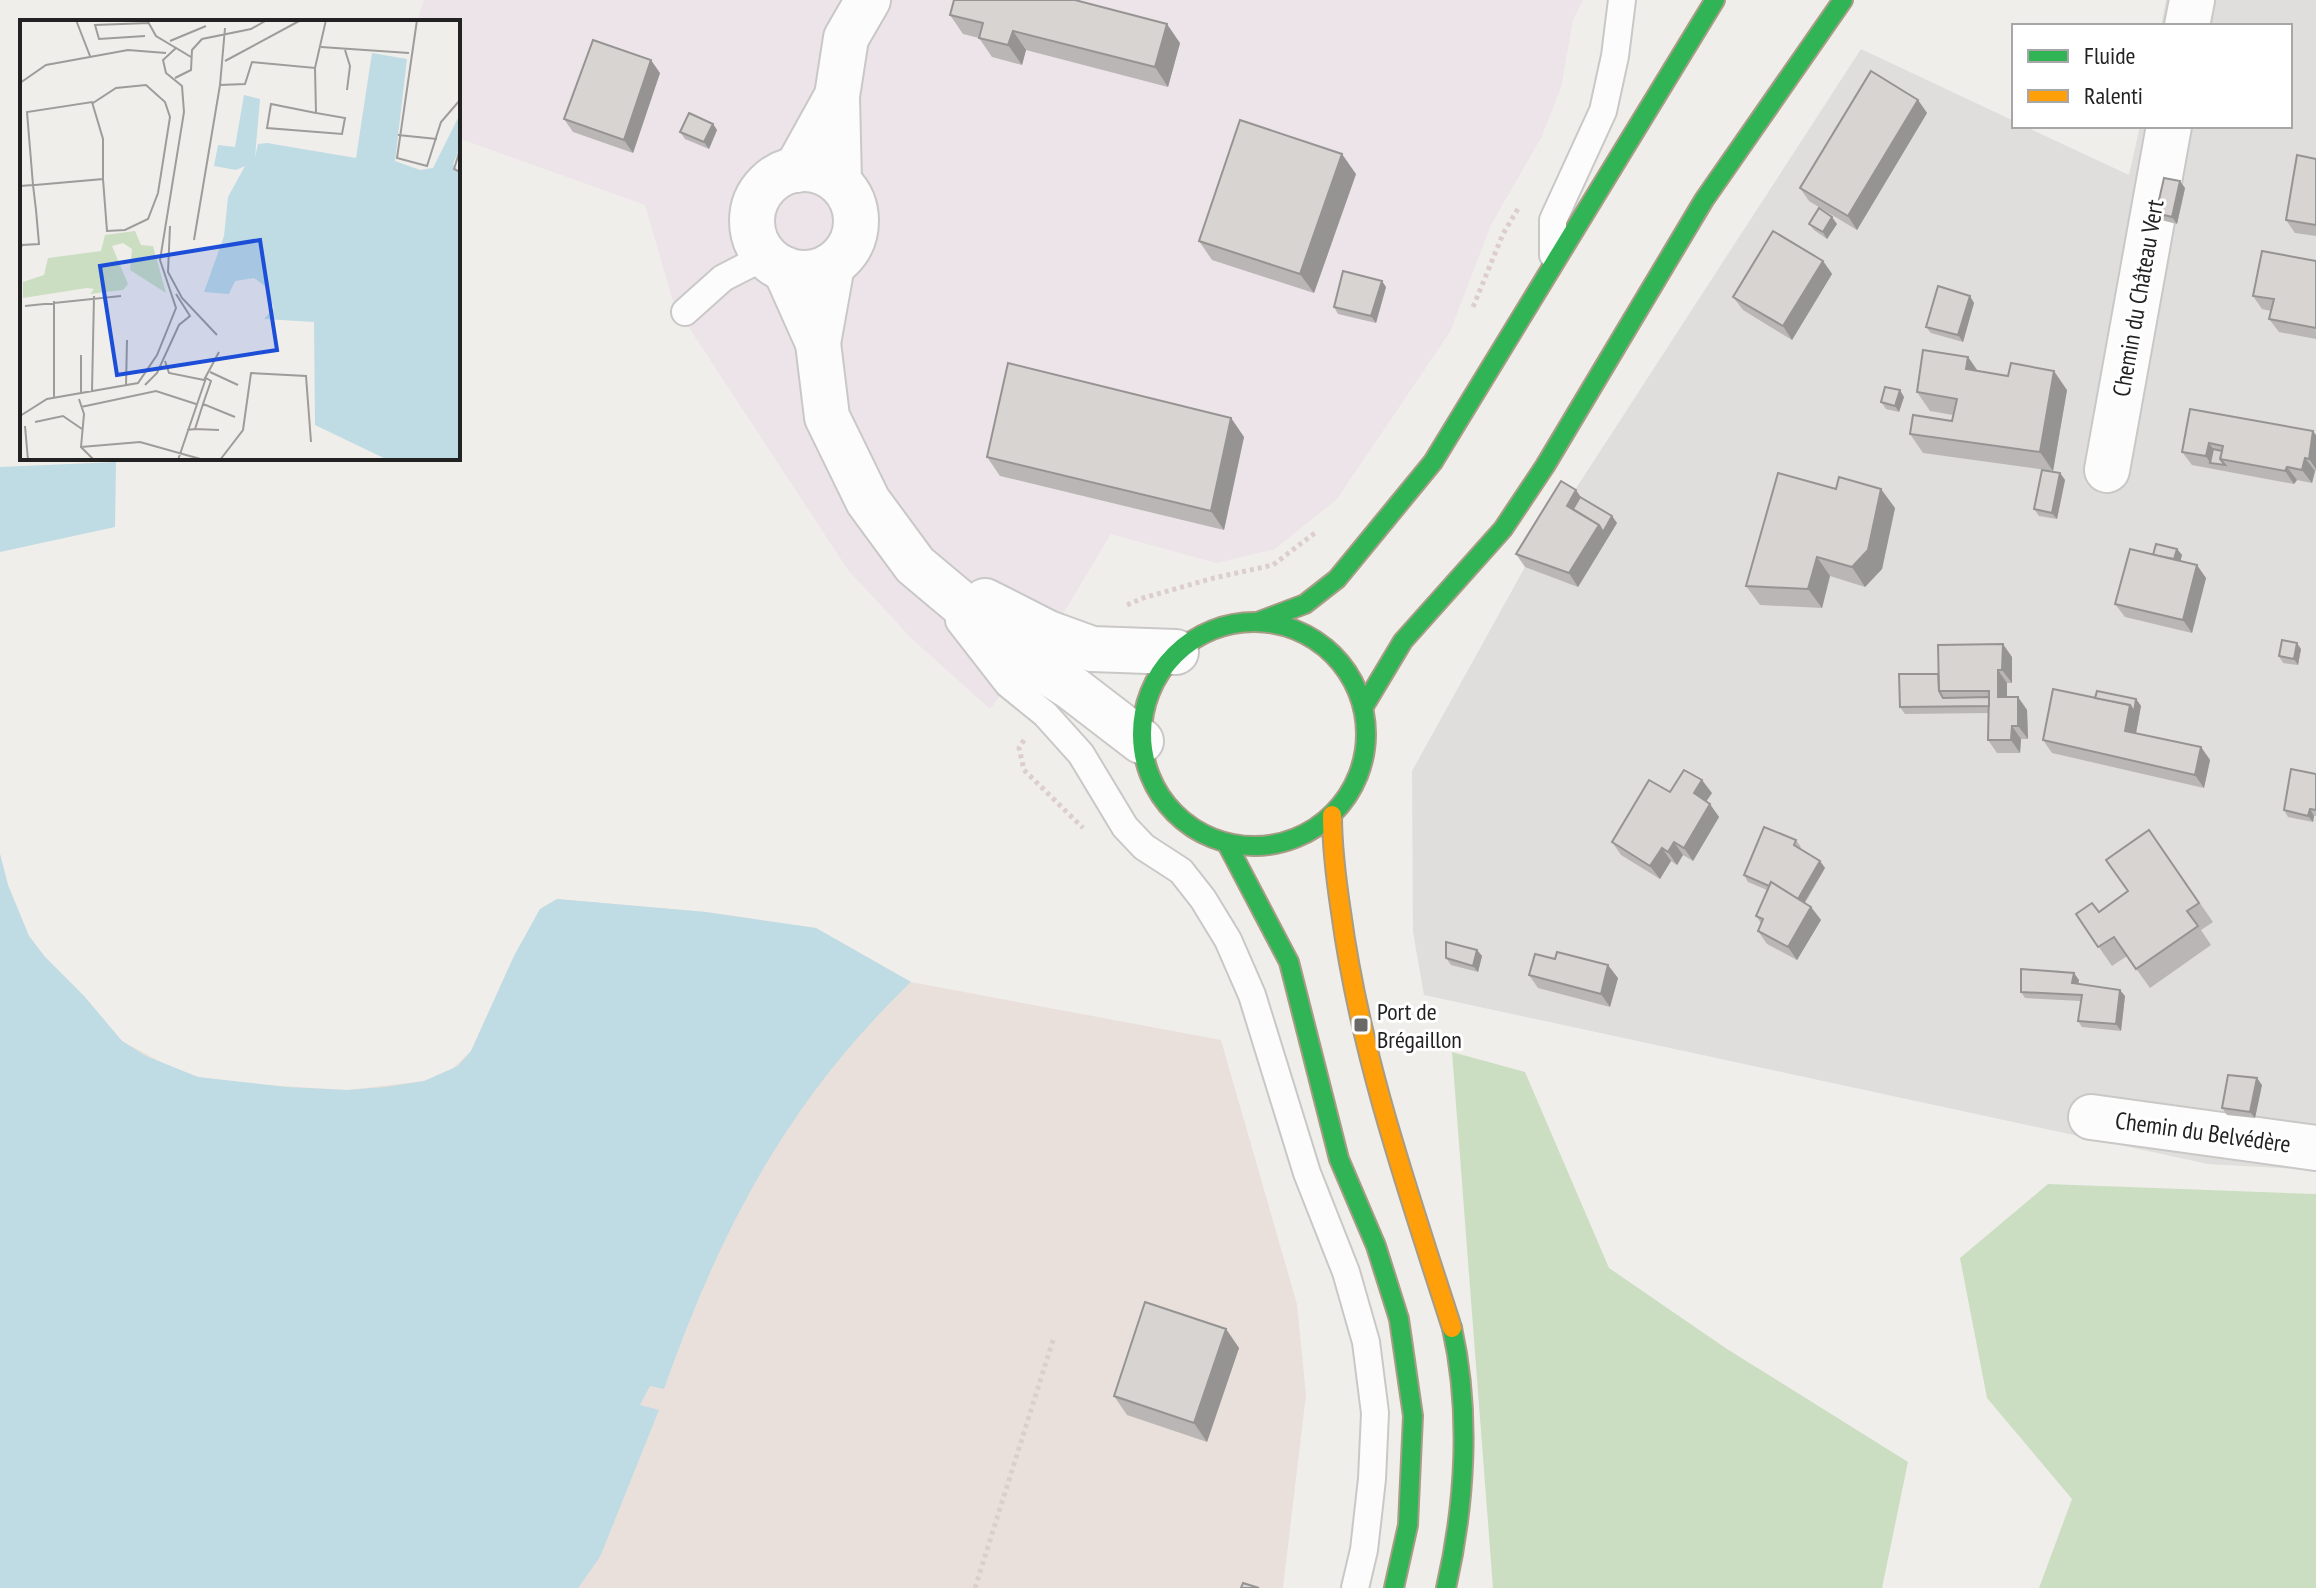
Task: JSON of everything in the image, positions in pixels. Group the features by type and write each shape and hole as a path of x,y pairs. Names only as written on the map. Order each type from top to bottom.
{"main road":[{"path":"1260,621 1305,604 1337,579 1433,462 1715,0"},
{"path":"1364,706 1403,641 1503,529 1545,466 1704,200 1843,0"},
{"path":"1260,621 1296,629 1326,646 1350,673 1364,706 1367,736 1363,765 1351,792 1332,815 1309,832 1283,843 1255,847 1227,844 1200,833 1177,817 1159,795 1146,769 1141,741 1144,708 1156,677 1176,652 1201,634 1230,623 1260,621"},
{"path":"1332,815 1333,860 1361,1025 1398,1158 1453,1331 1464,1420 1457,1539 1446,1588"},
{"path":"1227,844 1289,962 1339,1159 1376,1246 1399,1319 1413,1416 1408,1525 1394,1588"}],"street":[{"path":"839,182 837,96 846,38 868,0"},
{"path":"2187,24 2192,0"},
{"path":"796,170 837,96"},
{"name":"Chemin du Château Vert","path":"2107,470 2169,128"},
{"path":"776,263 809,273 832,265 844,255 856,225 855,210 849,194 839,182 811,169 780,175 767,184 752,212 757,244 776,263 818,343"},
{"path":"832,265 818,343 827,417 868,501 915,565 1028,660 1072,688 1141,741"},
{"path":"915,565 1048,633 1092,649 1176,652"},
{"name":"Chemin du Belvédère","path":"2091,1117 2316,1148"}],"lane":[{"path":"1553,265 1553,220 1603,111 1615,56 1622,0"},
{"path":"685,312 723,278 776,263"},
{"path":"915,565 1008,684 1045,714 1081,754 1125,827 1144,847 1181,871 1203,899 1228,940 1252,995 1307,1173 1346,1272 1366,1342 1375,1413 1364,1550 1355,1588"}],"path":[{"path":"1468,320 1503,234 1527,194"},
{"path":"1114,611 1143,598 1273,565 1318,531"},
{"path":"1031,728 1019,748 1024,770 1090,835"},
{"path":"975,1588 1054,1337"}],"shaded area":[{"path":"424,0 1583,0 1573,20 1561,88 1542,136 1491,225 1450,332 1337,499 1275,549 1216,563 1111,534 1058,622 990,709 912,639 848,570 674,305 645,205 460,139 460,20 418,20"},
{"path":"2166,0 2316,0 2316,1170 2208,1164 1424,995 1413,932 1412,771 1525,567 1861,49 2012,120 2012,128 2028,128 2129,175 2140,128 2292,128 2292,24 2161,24"},
{"path":"0,854 8,885 29,936 122,1041 170,1067 198,1077 236,1083 347,1090 424,1081 451,1070 471,1051 514,956 540,909 557,899 706,912 816,928 911,982 1221,1040 1297,1304 1306,1395 1283,1588 0,1588"}],"green space":[{"path":"1452,1052 1525,1072 1609,1268 1727,1349 1908,1462 1882,1588 1493,1588"},
{"path":"2048,1184 2316,1194 2316,1588 2039,1588 2072,1499 1987,1398 1960,1258"}],"water":[{"path":"116,462 115,527 0,552 0,467"},
{"path":"0,854 8,885 29,936 45,957 122,1041 146,1056 198,1077 347,1090 424,1081 458,1066 471,1051 514,956 540,909 557,899 706,912 816,928 911,982 828,1073 762,1170 709,1275 664,1389 650,1386 640,1405 659,1410 600,1557 578,1588 0,1588"}],"building":[{"path":"954,0 1075,0 1167,24 1155,67 1013,31 1008,45 979,38 983,23 950,15"},
{"path":"593,40 651,60 624,140 564,119"},
{"path":"1871,71 1918,100 1848,216 1800,188"},
{"path":"689,113 713,124 704,142 680,132"},
{"path":"1240,120 1342,154 1300,274 1199,241"},
{"path":"2297,155 2316,159 2316,225 2286,220"},
{"path":"2164,178 2180,181 2172,217 2156,213"},
{"path":"1819,208 1832,217 1823,232 1809,224"},
{"path":"1773,231 1823,261 1783,326 1733,297"},
{"path":"2262,251 2316,261 2316,328 2269,319 2274,299 2253,296"},
{"path":"1343,271 1382,281 1371,316 1334,307"},
{"path":"1938,286 1970,296 1958,335 1926,327"},
{"path":"1923,350 1968,357 1966,369 2008,376 2011,363 2054,371 2040,452 1910,434 1913,415 1952,421 1957,399 1917,392"},
{"path":"1008,363 1231,418 1211,511 987,457"},
{"path":"1885,387 1900,390 1895,406 1881,402"},
{"path":"2190,409 2313,431 2309,459 2305,458 2302,470 2287,467 2285,471 2220,459 2223,446 2209,443 2206,456 2182,452"},
{"path":"2213,449 2222,451 2220,459 2225,465 2210,463"},
{"path":"2042,470 2060,473 2052,513 2034,509"},
{"path":"1778,473 1836,489 1839,477 1881,489 1868,550 1852,567 1817,557 1808,589 1746,586"},
{"path":"1561,481 1576,490 1567,506 1599,525 1569,573 1516,554"},
{"path":"1580,497 1612,516 1603,532 1599,525 1573,509"},
{"path":"2156,544 2177,549 2174,559 2153,555"},
{"path":"2130,549 2197,565 2183,620 2115,604"},
{"path":"2282,640 2297,643 2294,659 2279,656"},
{"path":"2003,644 2002,670 1998,670 1998,697 2018,697 2018,726 2012,726 2011,740 1988,740 1989,691 1939,691 1938,645"},
{"path":"1899,674 1938,674 1939,691 1943,698 1989,697 1989,706 1900,707"},
{"path":"2053,689 2130,705 2125,731 2201,747 2195,775 2043,740"},
{"path":"2097,691 2136,699 2134,712 2130,705 2095,698"},
{"path":"2291,769 2316,774 2316,810 2310,809 2308,816 2284,810"},
{"path":"1684,770 1702,780 1694,793 1710,804 1684,848 1674,842 1668,852 1662,848 1650,866 1612,842 1649,780 1670,792"},
{"path":"1764,827 1796,840 1794,845 1820,861 1798,899 1771,882 1769,886 1744,875"},
{"path":"2149,830 2199,903 2187,911 2198,926 2136,969 2114,937 2098,947 2076,914 2092,903 2099,912 2128,891 2106,860"},
{"path":"1771,882 1811,907 1788,947 1758,931 1763,919 1756,916"},
{"path":"1446,942 1477,950 1473,966 1446,958"},
{"path":"1557,952 1608,965 1601,994 1529,975 1535,954 1555,959"},
{"path":"2021,969 2074,973 2072,983 2120,990 2116,1024 2078,1021 2082,995 2021,992"},
{"path":"2228,1075 2257,1078 2250,1112 2222,1108"},
{"path":"1145,1302 1226,1329 1194,1423 1114,1396"},
{"path":"1243,1583 1259,1588 1241,1588"}],"traffic: fast":[{"path":"1260,621 1305,604 1337,579 1433,462 1715,0"},
{"path":"1364,706 1403,641 1503,529 1545,466 1704,200 1843,0"},
{"path":"1254,622 1297,630 1333,655 1358,691 1366,734 1358,777 1333,813 1297,838 1254,846 1211,838 1175,813 1150,777 1142,734 1150,691 1175,655 1211,630 1254,622"},
{"path":"1227,844 1289,962 1339,1159 1376,1246 1399,1319 1413,1416 1408,1525 1394,1588"},
{"path":"1446,1588 1458,1524 1463,1458 1462,1392 1452,1328"}],"traffic: slow":[{"path":"1332,815 1337,888 1360,1018 1387,1122 1452,1328"}],"place":[{"name":"Port de Brégaillon","path":"1361,1025"}]}
